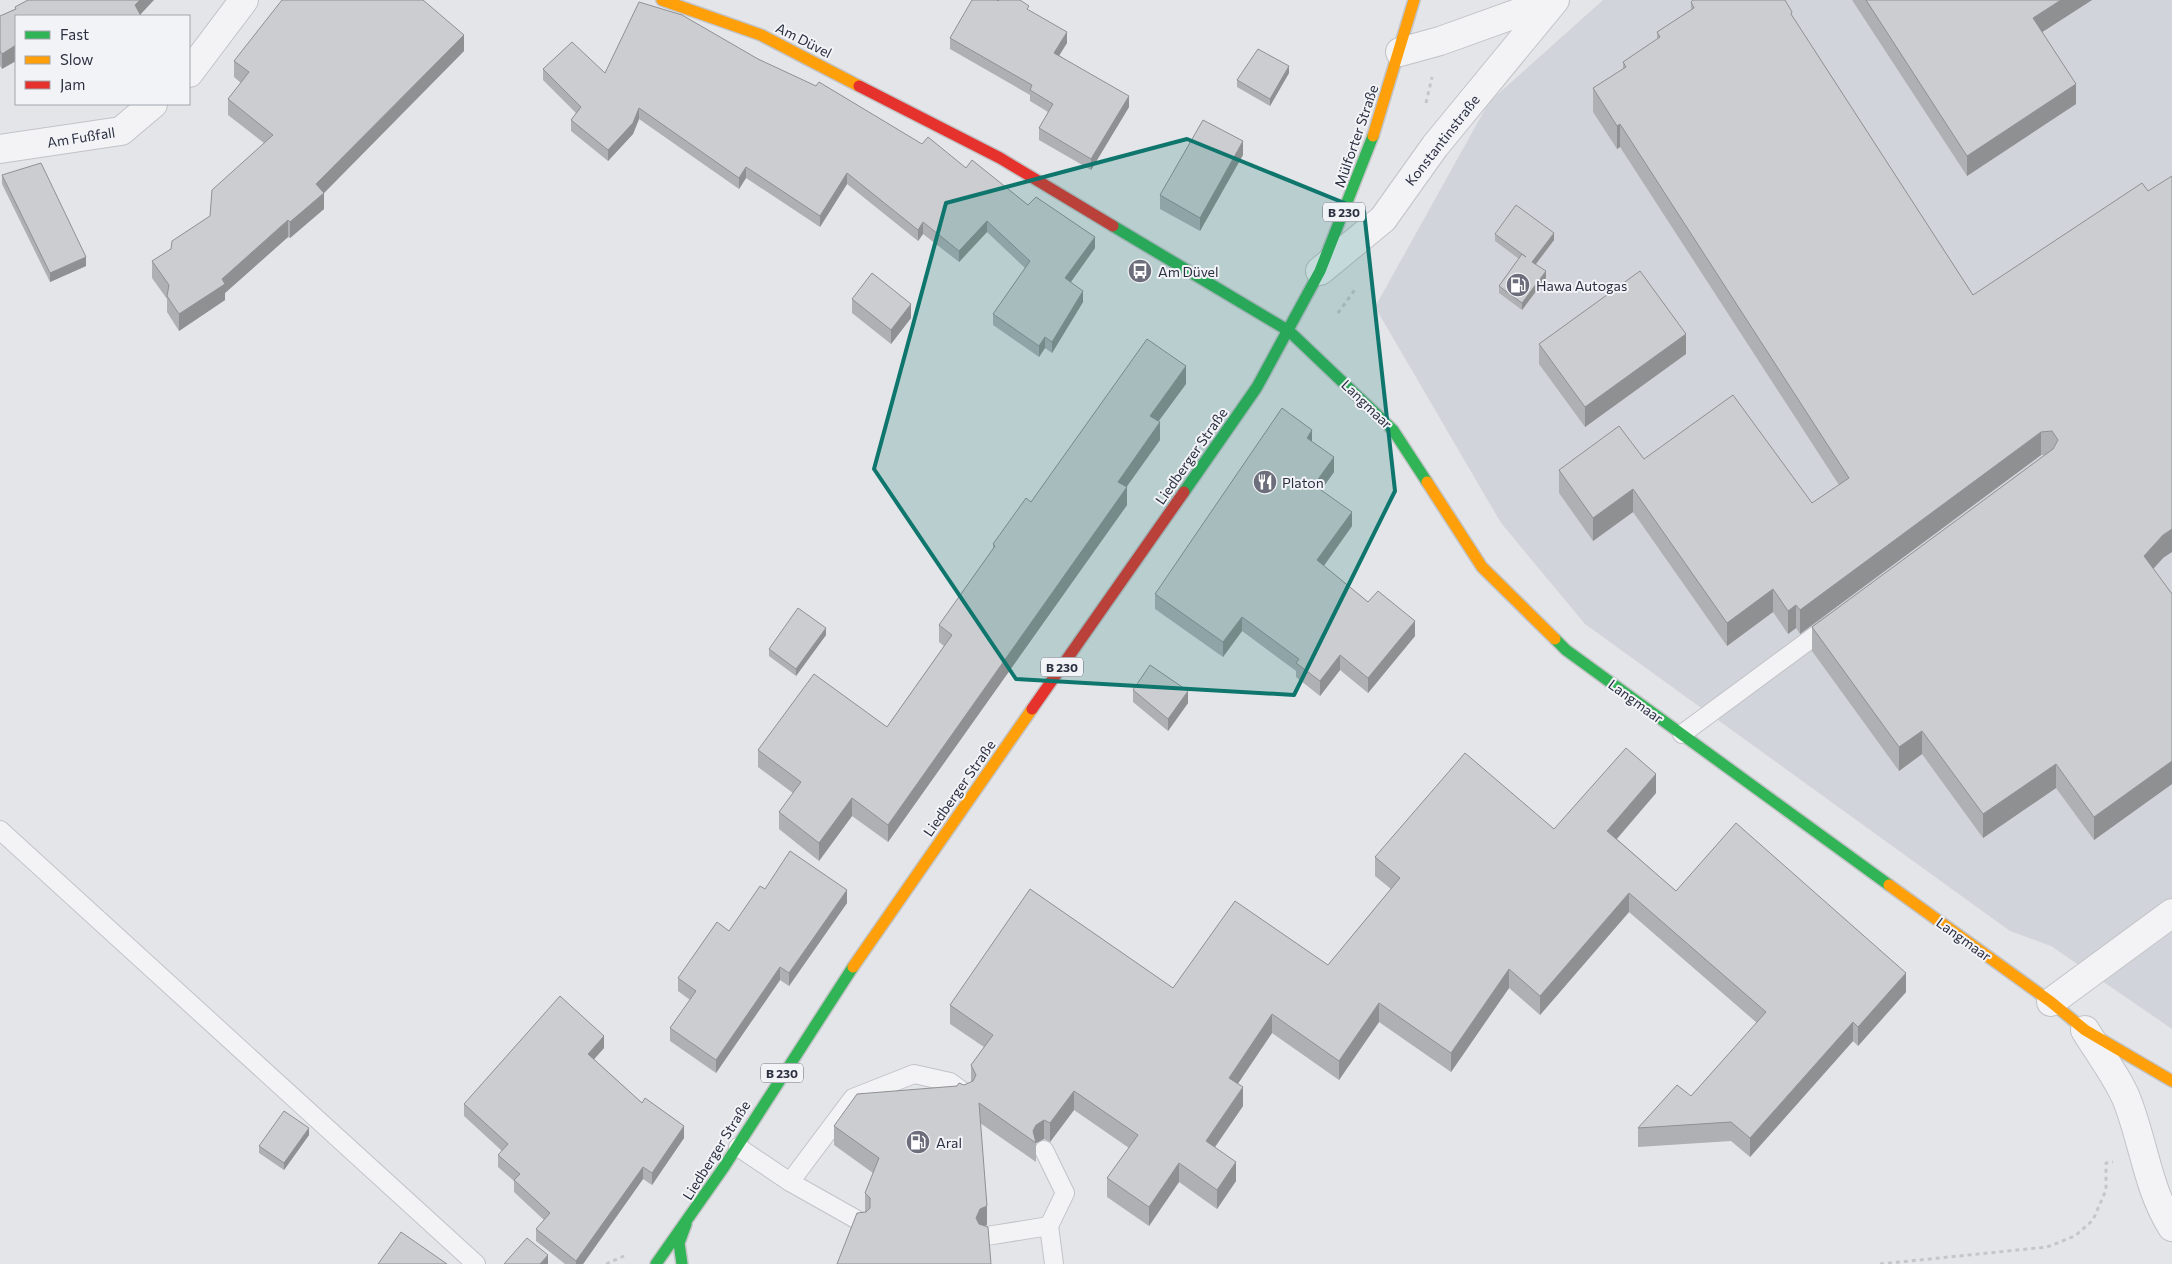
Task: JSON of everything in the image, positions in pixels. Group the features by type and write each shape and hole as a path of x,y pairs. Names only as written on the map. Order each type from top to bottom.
{"street":[{"path":"190,72 244,0"},
{"name":"Am Düvel","path":"662,0 761,35 1000,158 1289,331"},
{"name":"Mülforter Straße","path":"1289,331 1320,271 1368,154 1414,0"},
{"name":"Konstantinstraße","path":"1400,52 1440,41 1555,0"},
{"name":"Konstantinstraße","path":"1320,271 1383,219 1435,146 1555,0"},
{"name":"Am Fußfall","path":"0,149 121,131 152,105"},
{"name":"Langmaar","path":"1289,331 1393,430 1482,567 1566,650 2051,1002 2085,1030 2172,1081"},
{"name":"Liedberger Straße","path":"656,1264 686,1224 738,1147 767,1095 829,1001 1257,387 1289,331"},
{"path":"2051,1002 2172,913"},
{"name":"Langmaar","path":"2085,1030 2128,1102 2143,1158 2160,1208 2172,1227"},
{"path":"682,1264 680,1243 686,1224"}],"lane":[{"path":"1682,734 1841,617"},
{"path":"0,830 476,1264"},
{"path":"790,1182 854,1098 914,1074 950,1082 965,1093"},
{"path":"738,1147 790,1182 861,1222"},
{"path":"1044,1150 1065,1193 1049,1226 1054,1264"},
{"path":"988,1236 1049,1226"}],"path":[{"path":"1880,1264 2047,1247 2056,1244 2075,1236 2094,1220 2106,1190 2106,1164 2143,1158"},
{"path":"606,1264 620,1257"}],"highlighted area":[{"path":"1187,139 1364,211 1395,491 1294,695 1016,679 874,469 946,203"}],"shaded area":[{"path":"1603,0 2172,0 2172,1029 2051,946 2010,931 1585,624 1501,523 1375,307 1489,102"}],"building":[{"path":"28,0 140,0 135,5 140,15 15,15 15,46 2,54 0,51 0,16 16,9 15,7"},
{"path":"282,0 423,0 464,35 316,184 324,193 290,222 288,220 222,279 225,284 179,314 167,296 169,285 152,261 171,249 172,241 210,216 212,190 273,135 228,99 249,72 234,61"},
{"path":"972,0 1020,0 1029,6 1027,9 1067,32 1054,53 1129,96 1091,159 1039,128 1053,104 1030,90 1032,85 950,38"},
{"path":"1693,0 1785,0 1792,12 1791,14 1973,295 2142,183 2148,191 2172,176 2172,529 2163,535 2144,556 2172,594 2172,761 2094,817 2056,764 1983,814 1922,731 1899,747 1812,627 2053,449 2058,440 2052,431 2041,432 1800,610 1796,605 1788,611 1773,589 1727,623 1633,489 1593,518 1559,470 1619,426 1644,459 1733,395 1812,503 1849,478 1620,124 1617,126 1593,88 1626,67 1623,62 1660,37 1657,32 1694,8 1691,2"},
{"path":"1866,0 2061,0 2033,18 2076,84 1967,156"},
{"path":"639,2 682,15 758,59 816,86 819,82 922,144 928,137 966,168 972,160 1028,205 1036,197 1095,237 1065,278 1083,291 1052,342 1045,337 1039,346 993,314 1030,261 987,221 959,251 923,222 918,230 847,173 820,216 746,167 739,178 639,108 633,123 608,150 571,120 581,107 543,69 572,42 605,73"},
{"path":"1258,49 1289,66 1270,99 1237,80"},
{"path":"1203,120 1243,141 1200,218 1160,195"},
{"path":"41,163 86,257 50,273 2,175"},
{"path":"1516,205 1554,233 1532,262 1546,271 1522,303 1499,286 1522,254 1495,234"},
{"path":"1640,271 1686,334 1585,407 1539,344"},
{"path":"872,273 911,304 891,330 852,299"},
{"path":"1147,339 1186,366 1150,416 1160,422 1118,482 1127,487 888,825 852,798 819,843 779,812 801,782 758,750 814,674 887,727 952,635 939,625 995,546 993,544 1026,498 1031,502"},
{"path":"1282,408 1312,430 1307,438 1334,457 1314,485 1352,512 1317,560 1368,602 1378,591 1415,621 1368,678 1340,655 1320,681 1296,663 1299,659 1242,617 1223,642 1155,594"},
{"path":"798,608 826,628 796,669 769,649"},
{"path":"1150,665 1188,691 1168,719 1133,690"},
{"path":"1626,748 1656,774 1607,831 1676,891 1736,823 1906,973 1858,1027 1853,1022 1750,1138 1731,1122 1638,1128 1677,1085 1691,1096 1766,1012 1629,893 1540,996 1509,969 1451,1053 1379,1003 1339,1061 1272,1014 1229,1078 1243,1087 1206,1141 1236,1162 1217,1190 1179,1163 1149,1207 1107,1178 1138,1135 1074,1091 1050,1123 1044,1120 1036,1125 1033,1131 1036,1143 979,1103 987,1206 980,1209 976,1218 979,1224 988,1227 991,1264 837,1264 857,1213 866,1212 870,1208 870,1198 865,1193 879,1158 834,1126 857,1094 957,1086 959,1083 964,1085 973,1081 976,1075 971,1065 993,1035 950,1005 1030,889 1173,988 1235,901 1328,965 1400,878 1375,857 1465,753 1554,829"},
{"path":"790,851 847,890 789,973 780,967 716,1060 670,1028 696,991 678,978 717,922 729,931 760,886 765,889"},
{"path":"560,996 604,1036 588,1054 642,1103 645,1098 684,1126 652,1173 643,1167 576,1261 536,1229 550,1213 514,1180 520,1174 498,1155 508,1144 464,1104"},
{"path":"284,1111 309,1128 284,1163 259,1146"},
{"path":"401,1232 447,1264 378,1264"},
{"path":"527,1238 548,1255 540,1264 504,1264"}],"traffic: fast":[{"path":"1184,492 1257,387 1320,271 1373,136"},
{"path":"1113,226 1289,331 1393,430 1427,482"},
{"path":"1555,639 1566,650 1889,885"},
{"path":"656,1264 724,1167 853,967"},
{"path":"682,1264 679,1243 686,1224"}],"traffic: slow":[{"path":"662,0 761,35 859,86"},
{"path":"1373,136 1414,0"},
{"path":"1427,482 1482,567 1555,639"},
{"path":"853,967 1032,709"},
{"path":"1889,885 2051,1002 2085,1030 2172,1081"}],"traffic: jam":[{"path":"859,86 1000,158 1113,226"},
{"path":"1032,709 1184,492"}],"place":[{"name":"Am Düvel","path":"1140,271"},
{"name":"Hawa Autogas","path":"1518,285"},
{"name":"Platon","path":"1265,482"},
{"name":"Aral","path":"918,1142"}]}
